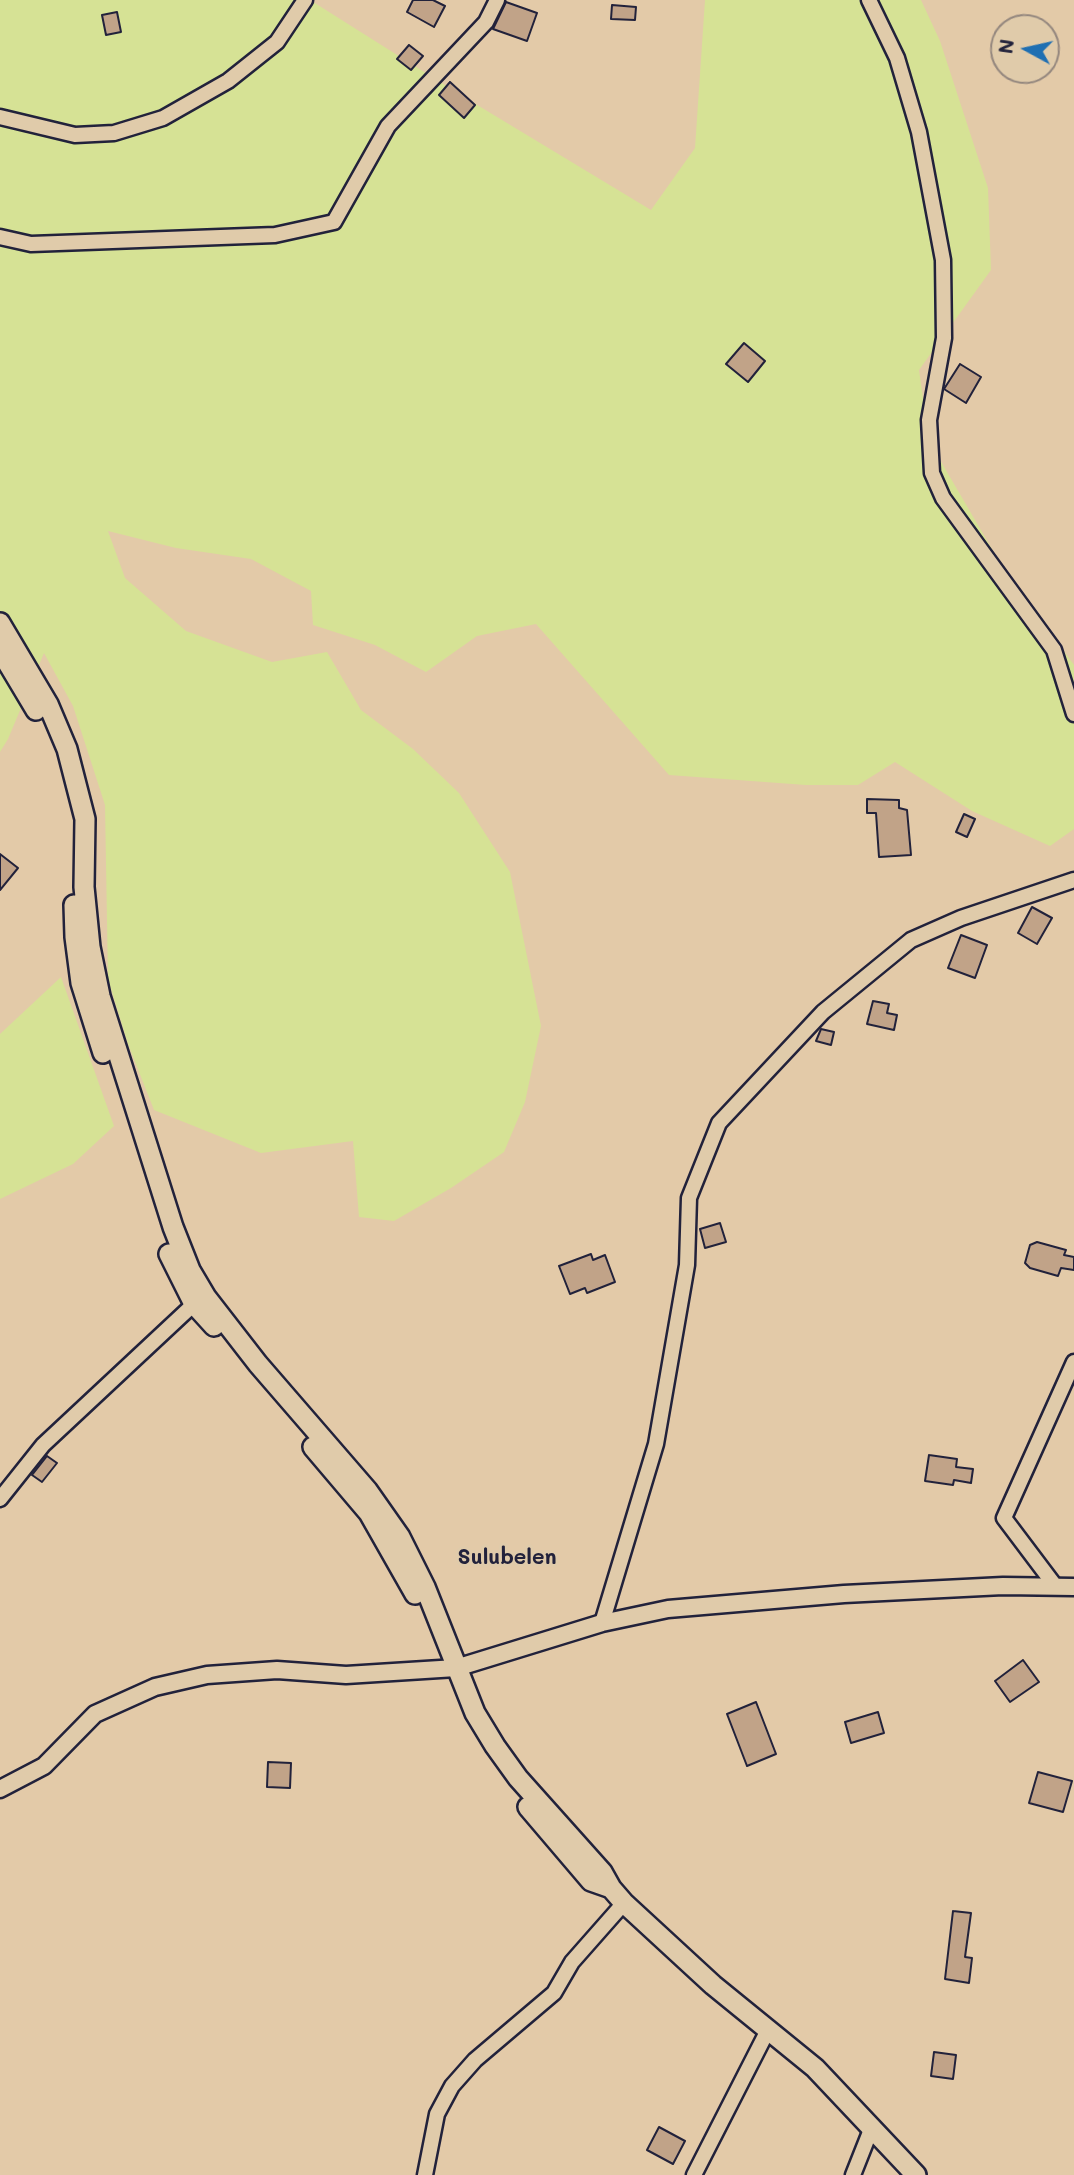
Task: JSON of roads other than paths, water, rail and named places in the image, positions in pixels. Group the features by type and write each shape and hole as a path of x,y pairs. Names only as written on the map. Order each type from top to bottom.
{"main road":[{"path":"0,623 48,704 67,749 78,786 85,819 84,887 90,947 100,996 164,1242 179,1278 194,1304 369,1513 412,1588 475,1713 518,1778 602,1872 617,1896 713,1985 815,2068 916,2175"},
{"path":"0,650 54,744 72,822 75,937 80,983 173,1227 201,1288 244,1347 367,1490 400,1537 421,1578 450,1668"}],"street":[{"path":"0,117 75,135 114,133 163,118 228,81 277,42 305,0"},
{"path":"0,237 31,244 275,235 334,222 388,126 486,22 497,0"},
{"path":"869,0 885,28 897,58 919,132 943,260 944,338 929,420 932,473 943,498 1054,650 1074,714"},
{"path":"602,1623 656,1444 687,1265 689,1198 719,1123 823,1012 911,940 961,918 1074,880"},
{"path":"0,1499 43,1445 194,1304"},
{"path":"1056,1587 1004,1518 1074,1362"},
{"path":"0,1789 44,1766 95,1714 155,1688 207,1675 263,1671 346,1675 450,1668 602,1623 668,1609 844,1594 1003,1587 1074,1587"},
{"path":"425,2175 437,2114 452,2086 475,2060 554,1993 617,1896"},
{"path":"694,2175 768,2030"},
{"path":"853,2175 873,2127"}],"district":[{"name":"Sulubelen","path":"507,1558"}]}
